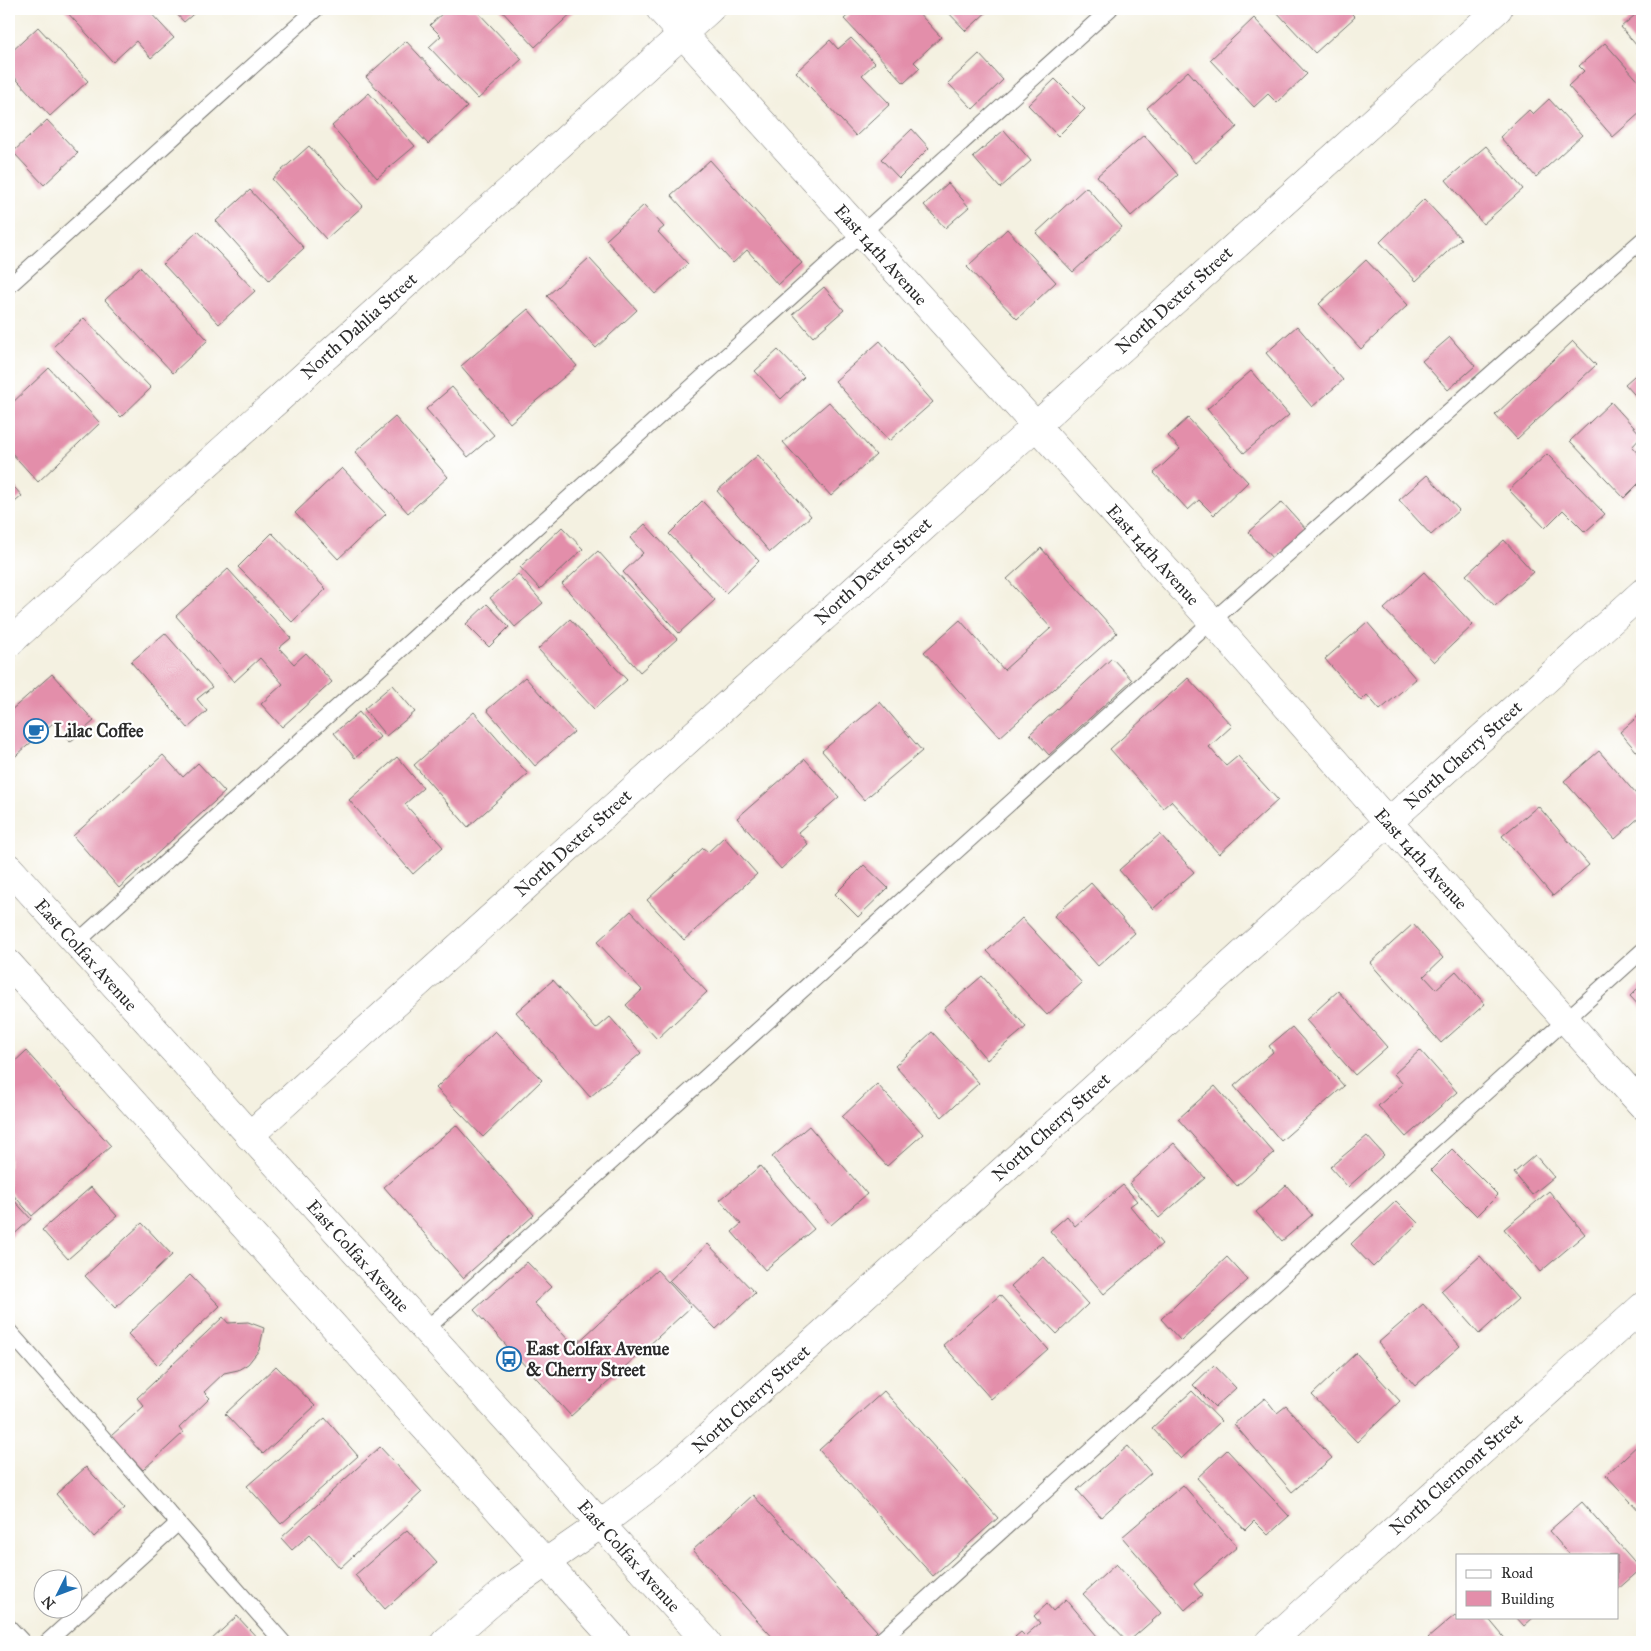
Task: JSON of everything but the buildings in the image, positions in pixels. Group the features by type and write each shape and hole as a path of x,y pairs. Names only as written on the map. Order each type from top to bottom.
{"street":[{"name":"East 14th Avenue","path":"660,9 1212,621 1389,823 1642,1105"},
{"name":"North Dahlia Street","path":"9,643 710,9"},
{"name":"North Dexter Street","path":"250,1136 1035,424 1498,9"},
{"name":"North Cherry Street","path":"445,1642 506,1590 601,1524 668,1474 1642,593"},
{"name":"East Colfax Avenue","path":"9,868 707,1642"},
{"path":"12,975 617,1642"},
{"name":"North Clermont Street","path":"1270,1642 1642,1307"}],"lane":[{"path":"9,286 316,9"},
{"path":"76,943 1110,9"},
{"path":"425,1330 1212,621 1642,240"},
{"path":"879,1642 1642,951"},
{"path":"9,1331 283,1642"},
{"path":"47,1642 178,1523"},
{"path":"9,1627 23,1642"}],"place":[{"name":"Lilac Coffee","path":"36,731"},
{"name":"East Colfax Avenue & Cherry Street","path":"509,1359"}]}
